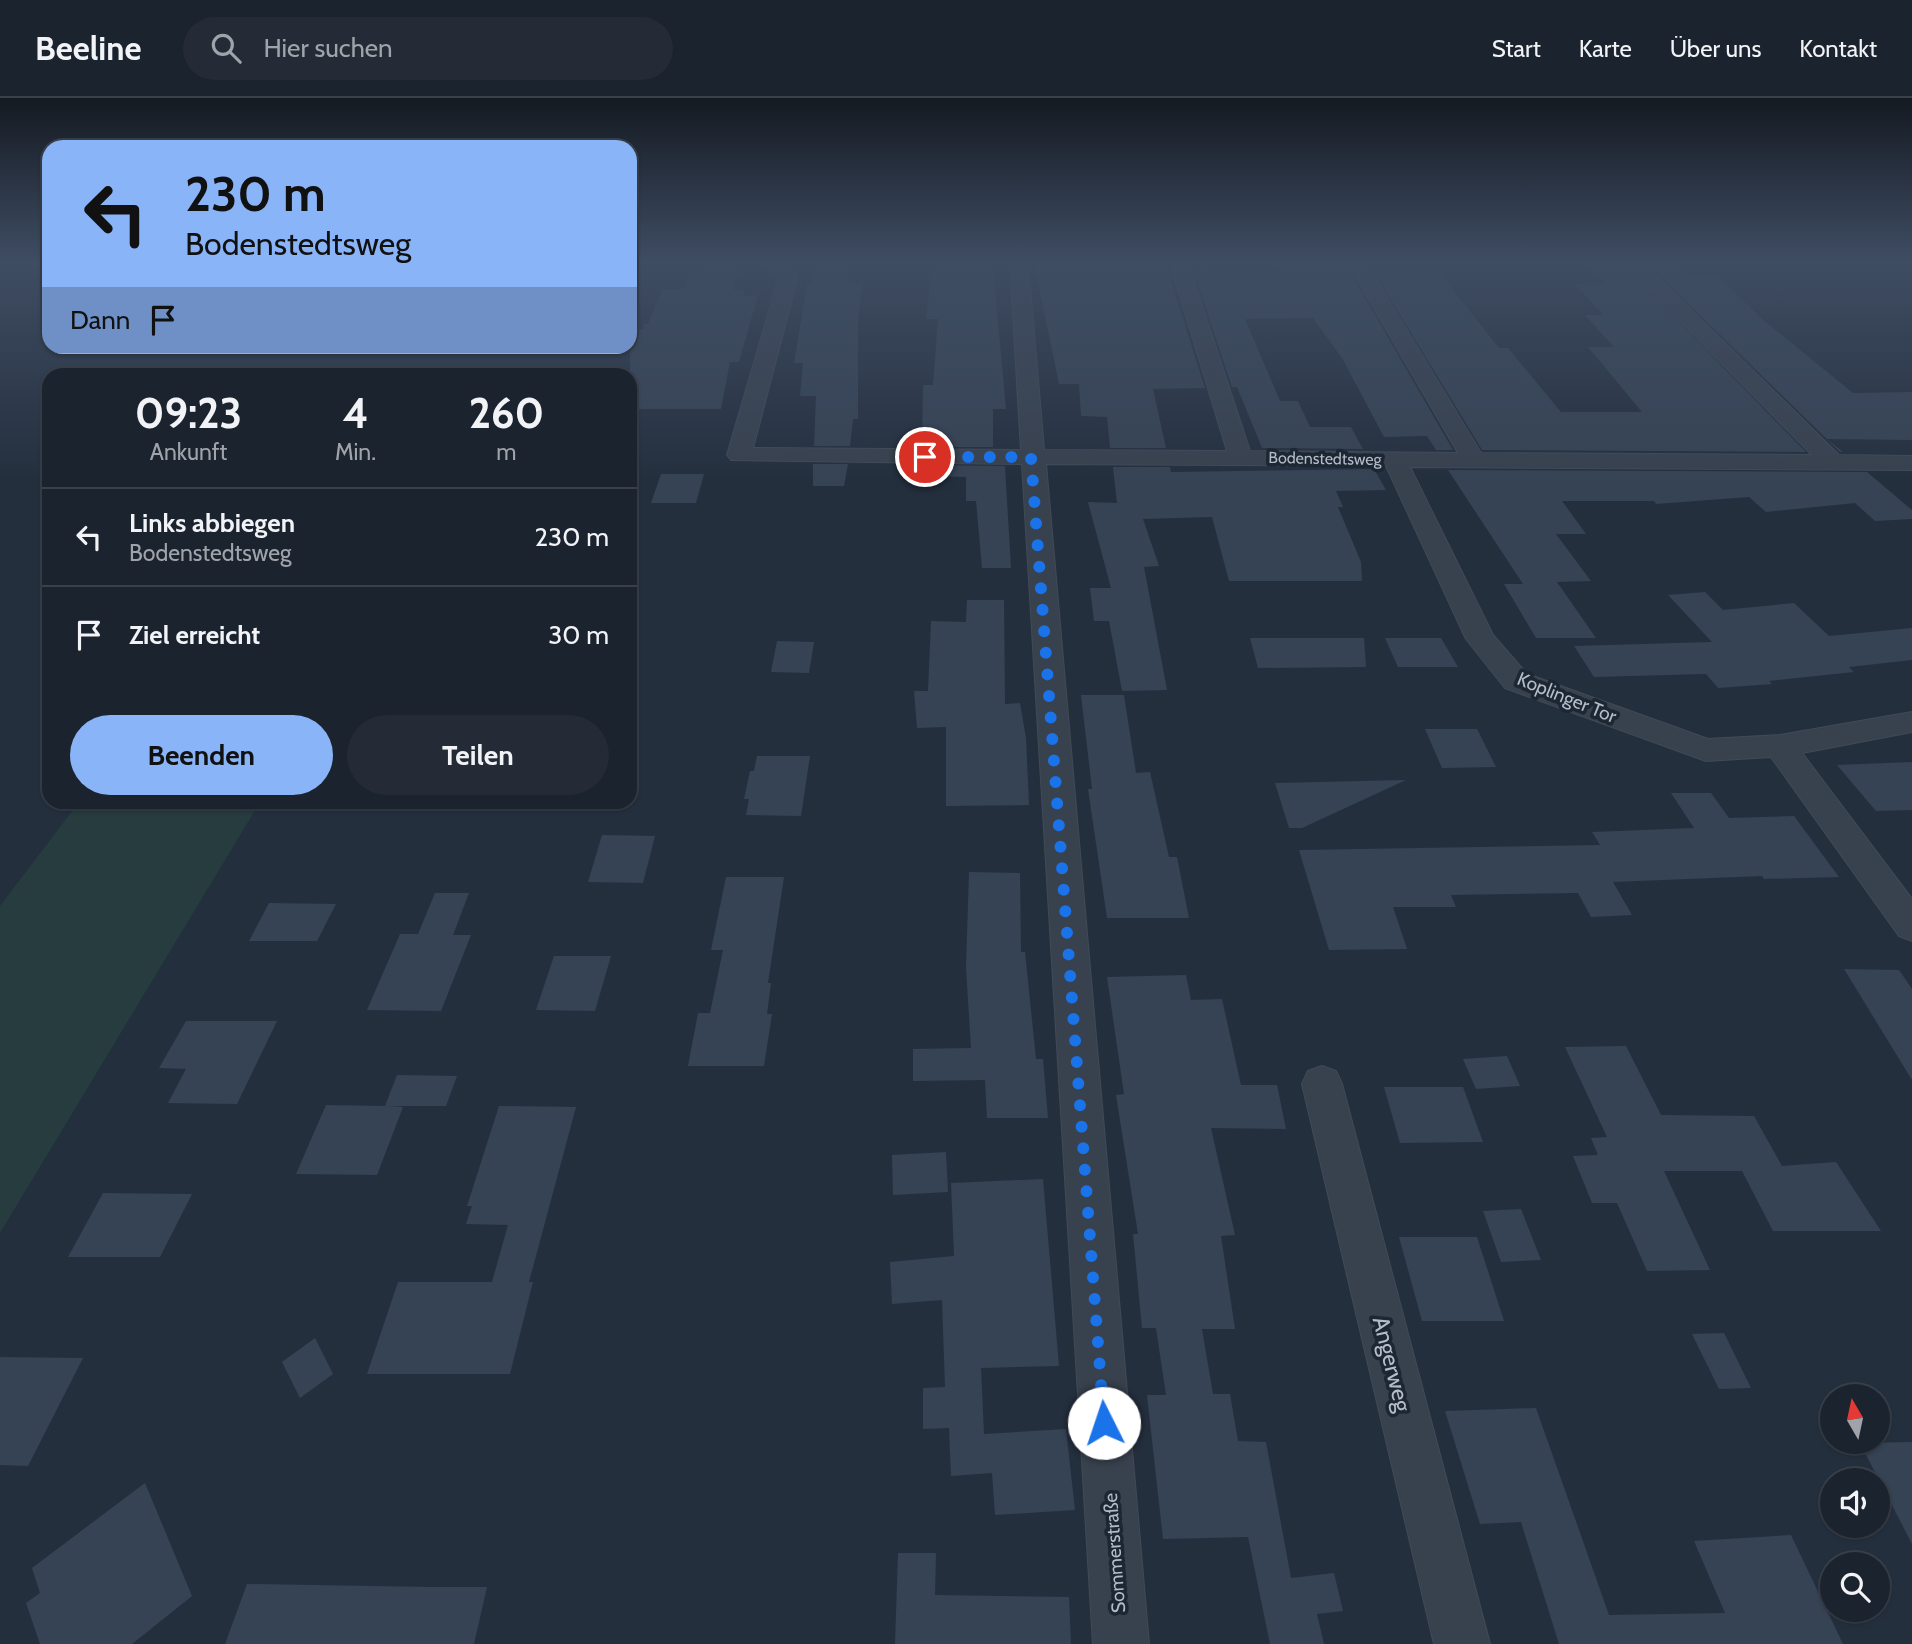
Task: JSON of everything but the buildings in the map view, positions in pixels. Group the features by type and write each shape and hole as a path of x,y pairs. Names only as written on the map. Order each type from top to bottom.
{"street":[{"name":"Bodenstedtsweg","path":"772,335 738,455 1912,463"},
{"name":"Sommerstraße","path":"1023,335 1121,1644"},
{"path":"1202,335 1240,457"},
{"path":"1400,335 1473,459"},
{"path":"1705,335 1832,462"},
{"name":"Koplinger Tor","path":"1394,459 1480,639 1516,681 1706,750 1780,746 1912,722"},
{"path":"1780,746 1912,926"},
{"name":"Angerweg","path":"1322,1084 1462,1644"}],"green space":[{"path":"74,809 256,809 0,1233 0,906"}],"route":[{"path":"925,457 1031,457 1104,1423"}]}
